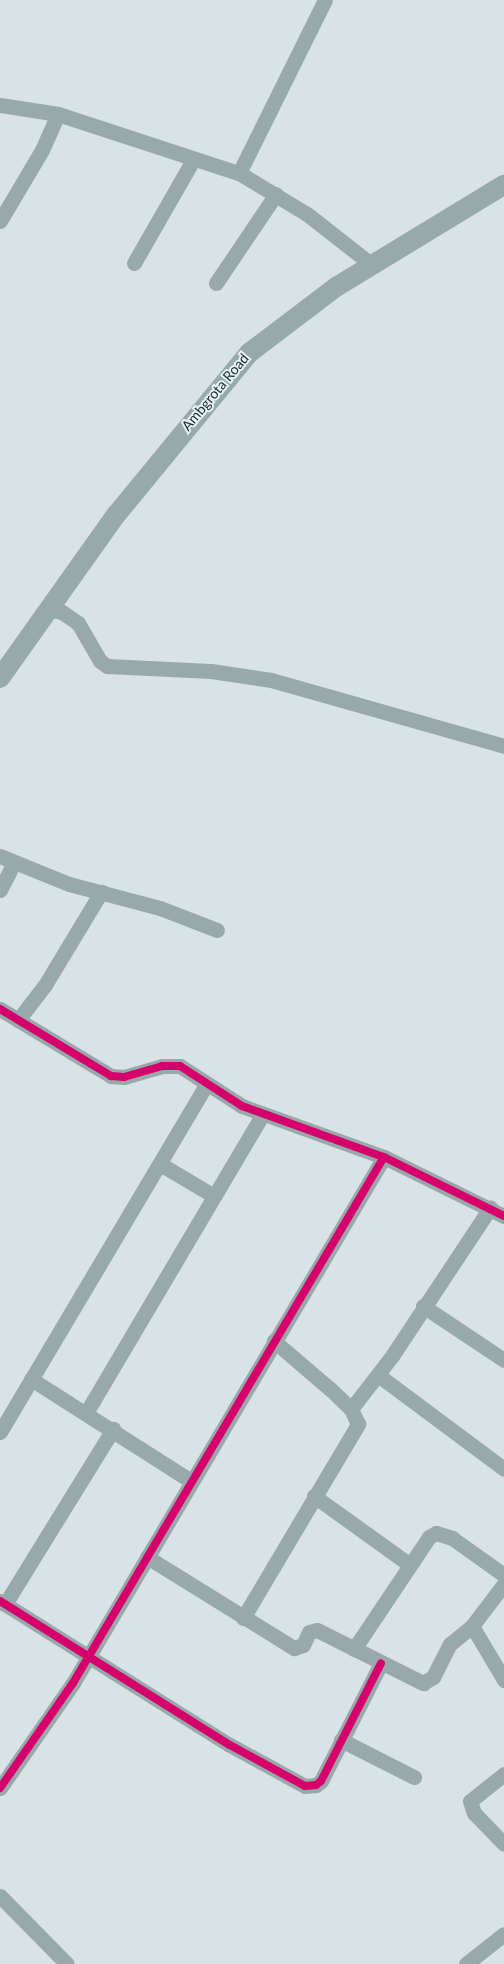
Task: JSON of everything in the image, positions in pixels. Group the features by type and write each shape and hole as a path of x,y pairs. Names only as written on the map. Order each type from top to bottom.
{"main road":[{"name":"Ambgrota Road","path":"0,678 116,514 238,364 293,316 372,265 504,185"}],"street":[{"path":"239,173 325,0"},
{"path":"0,105 58,114 193,160 239,173 276,194 372,265"},
{"path":"0,221 42,150 58,114"},
{"path":"134,264 193,160"},
{"path":"216,283 276,194"},
{"path":"48,609 71,616 85,632 100,661 116,668 211,671 272,680 504,746"},
{"path":"0,856 14,863 101,892 160,908 217,930"},
{"path":"0,890 14,863"},
{"path":"18,1020 45,985 101,892"},
{"path":"0,1009 111,1076 124,1077 172,1064 190,1071 207,1084 262,1115 384,1157 504,1216"},
{"path":"0,1432 207,1084"},
{"path":"86,1413 262,1115"},
{"path":"0,1788 88,1658 384,1157"},
{"path":"160,1164 214,1196"},
{"path":"351,1410 378,1375 490,1208"},
{"path":"423,1306 504,1360"},
{"path":"243,1618 358,1424 351,1410 274,1341"},
{"path":"378,1375 504,1469"},
{"path":"31,1380 113,1429 191,1481"},
{"path":"113,1429 2,1602 88,1658 230,1745 305,1786 316,1785 321,1781 381,1663"},
{"path":"314,1496 410,1565"},
{"path":"147,1557 294,1648 302,1645 313,1630 354,1649 416,1682 428,1682 450,1644 472,1626 504,1583 452,1538 436,1532 429,1537 354,1649"},
{"path":"472,1626 504,1680"},
{"path":"341,1740 414,1777"},
{"path":"504,1774 470,1801 474,1814 504,1844"},
{"path":"0,1896 67,1964"},
{"path":"466,1964 504,1934"}],"cycle path":[{"path":"0,1009 111,1076 124,1077 162,1066 180,1066 242,1106 384,1157 504,1216"},
{"path":"0,1788 73,1683 384,1157"},
{"path":"0,1601 230,1745 305,1786 316,1785 321,1781 381,1663"}]}
